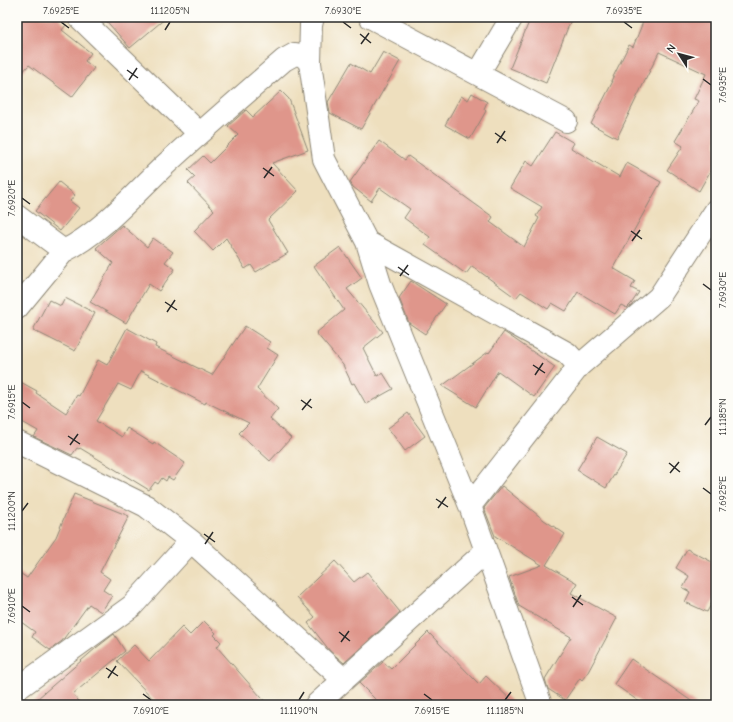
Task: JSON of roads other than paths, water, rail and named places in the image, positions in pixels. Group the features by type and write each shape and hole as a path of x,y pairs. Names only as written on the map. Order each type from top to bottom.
{"street":[{"path":"79,17 199,133"},
{"path":"313,17 311,25 310,63 324,159 367,242 380,284 470,506 541,705"},
{"path":"370,17 566,121"},
{"path":"478,74 512,17"},
{"path":"17,308 64,251 74,246 105,221 199,133 284,60 294,54 304,56 310,63"},
{"path":"470,506 579,366 658,297 716,210"},
{"path":"17,216 64,251"},
{"path":"367,242 567,353 579,366"},
{"path":"17,442 146,506 191,541 344,680"},
{"path":"17,689 132,606 191,541"},
{"path":"316,705 486,551"}]}
